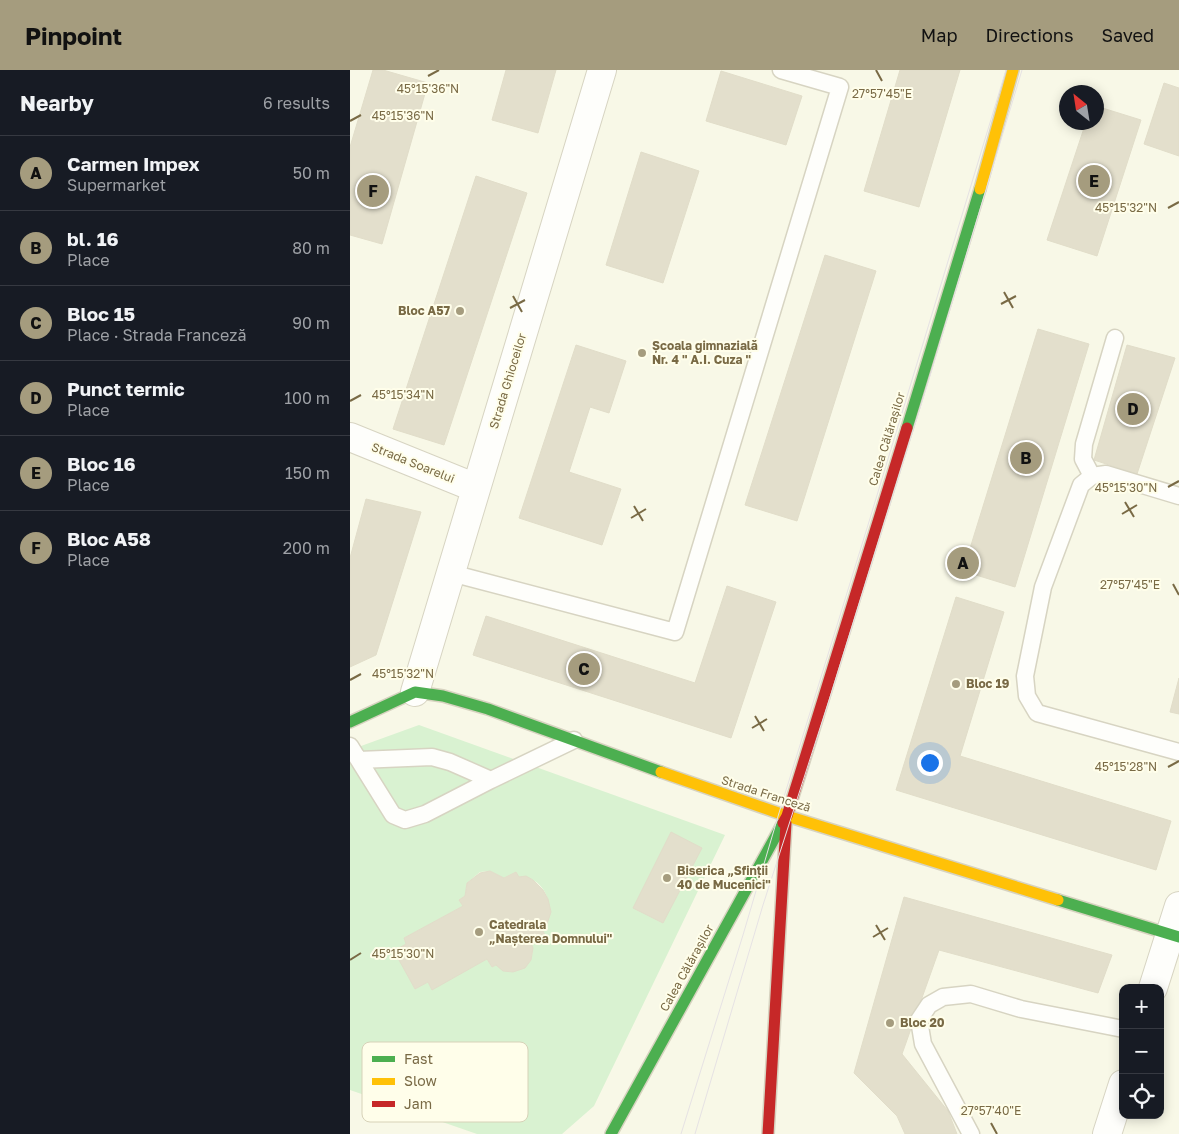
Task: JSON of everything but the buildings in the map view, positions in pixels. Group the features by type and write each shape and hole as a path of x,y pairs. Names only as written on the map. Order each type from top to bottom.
{"main road":[{"name":"Calea Călărașilor","path":"611,1134 787,816 971,218 1013,70"},
{"name":"Strada Franceză","path":"415,692 443,696 488,709 701,787 787,816 1174,935"},
{"path":"350,722 415,692"},
{"name":"Calea Călărașilor","path":"768,1134 787,816"}],"street":[{"name":"Strada Ghioceilor","path":"415,692 602,70"},
{"name":"Strada Soarelui","path":"350,437 476,488"},
{"path":"1155,984 1174,935 1179,906"},
{"path":"1107,1134 1119,1096"}],"lane":[{"path":"451,573 675,632 840,87 781,70"},
{"path":"1092,476 1083,459 1084,444 1115,338"},
{"path":"1179,496 1106,474 1092,476 1081,485 1044,587 1026,676 1027,696 1038,713 1179,752"},
{"path":"350,746 394,814 405,820 424,814 574,740"},
{"path":"359,760 432,757 450,762 491,780"},
{"path":"971,1134 923,1044 919,1020 929,1005 943,996 971,994 1021,1009 1119,1028"}],"green space":[{"path":"419,725 725,835 594,1106 562,1134 477,1134 442,1122 528,1122 528,1042 362,1042 362,1094 350,1090 350,750","holes":["490,871 504,878 516,872 519,877 536,881 542,887 549,903 547,921 542,929 545,935 530,941 532,957 529,963 524,968 511,971 496,965 492,967 487,959 432,989 428,982 415,989 395,951 406,944 404,938 463,906 459,900 465,896 467,883 480,872"]}],"tram line":[{"path":"681,1134 1006,70"},
{"path":"695,1134 763,905 930,376 1022,70"}],"traffic: fast":[{"path":"907,428 980,189"},
{"path":"350,722 415,692 443,696 488,709 661,772"},
{"path":"611,1134 783,823"},
{"path":"1058,900 1179,937"}],"traffic: slow":[{"path":"980,189 1013,70"},
{"path":"661,772 787,816 1058,900"}],"traffic: jam":[{"path":"783,823 787,816 907,428"},
{"path":"768,1134 786,823"}],"place":[{"name":"Bloc 16","path":"1094,181"},
{"name":"Bloc A58","path":"373,191"},
{"name":"Bloc A57","path":"460,311"},
{"name":"Școala gimnazială Nr. 4 \" A.I. Cuza \"","path":"642,353"},
{"name":"Punct termic","path":"1133,409"},
{"name":"bl. 16","path":"1026,458"},
{"name":"Carmen Impex","path":"963,563"},
{"name":"Bloc 15","path":"584,669"},
{"name":"Bloc 19","path":"956,684"},
{"name":"Biserica „Sfinții 40 de Mucenici\"","path":"667,878"},
{"name":"Catedrala „Nașterea Domnului\"","path":"479,932"},
{"name":"Bloc 20","path":"890,1023"}]}
